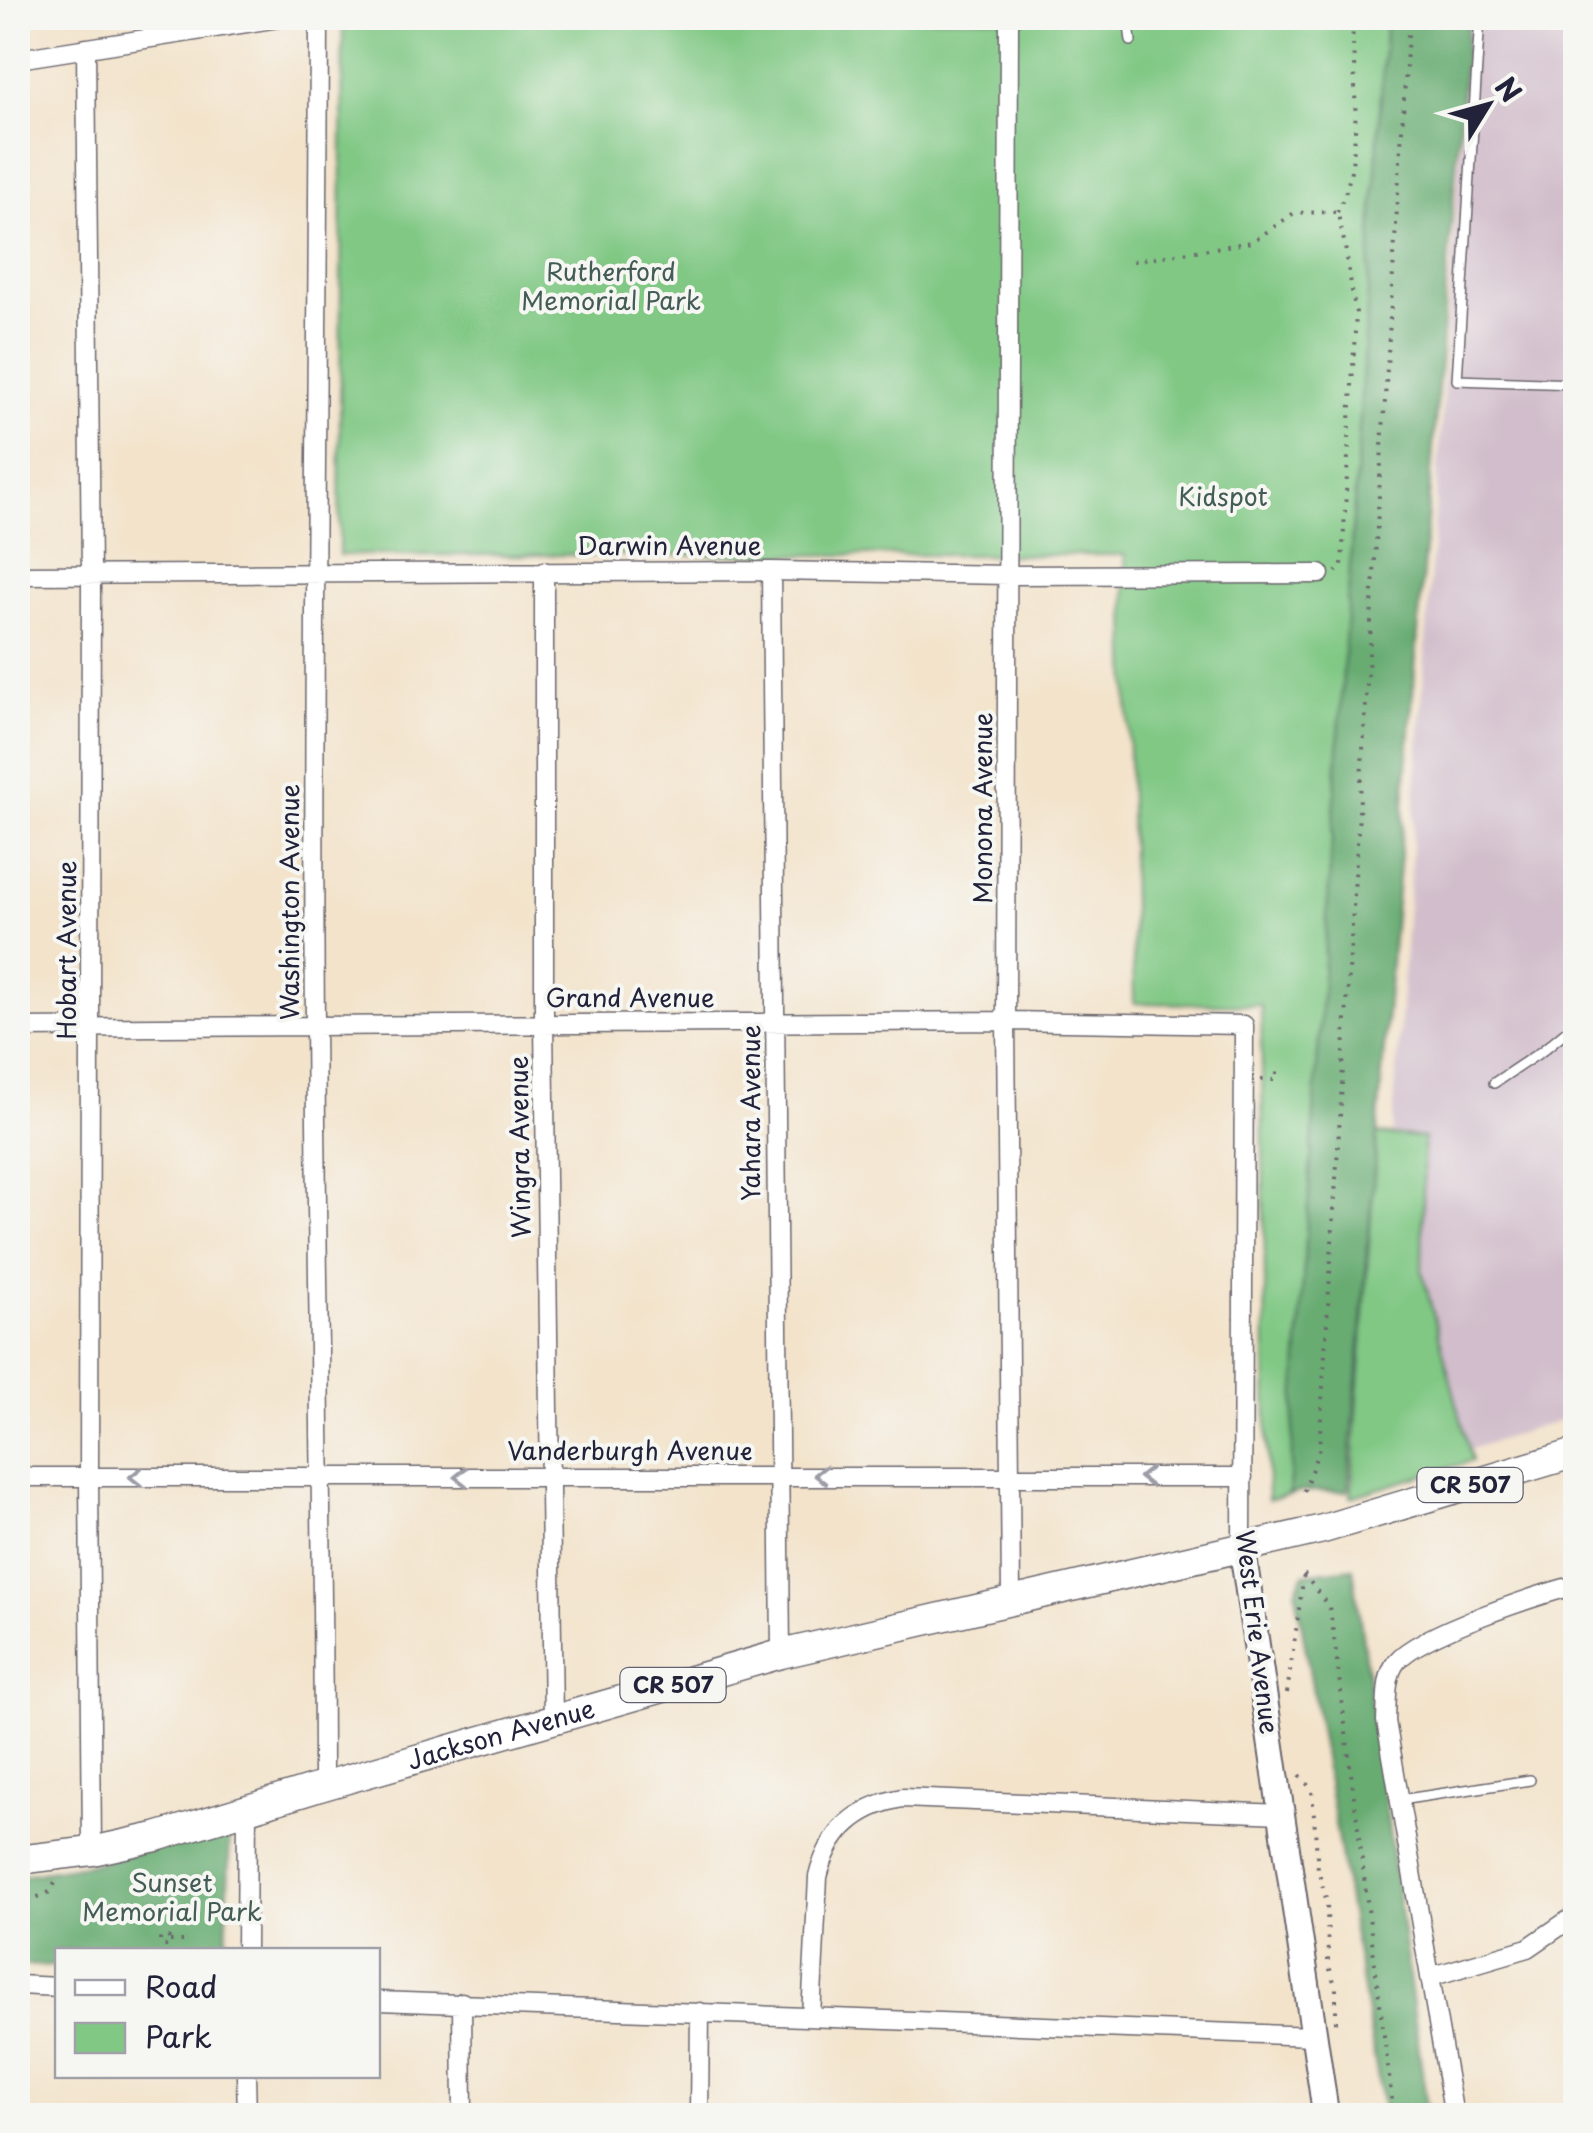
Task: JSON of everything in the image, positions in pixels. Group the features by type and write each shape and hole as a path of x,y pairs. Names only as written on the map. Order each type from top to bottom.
{"main road":[{"name":"Jackson Avenue","path":"18,1860 156,1838 247,1808 780,1654 1334,1526 1576,1453"}],"street":[{"path":"18,59 279,18"},
{"name":"Washington Avenue","path":"318,18 315,1023 323,1786"},
{"name":"Monona Avenue","path":"1009,18 1006,1022 1011,1598"},
{"name":"Hobart Avenue","path":"86,48 91,574 92,1851"},
{"name":"Wingra Avenue","path":"544,571 544,1023 553,1721"},
{"name":"Yahara Avenue","path":"771,571 780,1654"},
{"name":"Darwin Avenue","path":"18,574 1320,574"},
{"name":"Grand Avenue","path":"18,1028 315,1023 1244,1024"},
{"name":"West Erie Avenue","path":"1244,1024 1242,1547 1282,1814 1325,2035 1326,2116"},
{"name":"Vanderburgh Avenue","path":"18,1478 1244,1477"},
{"path":"1454,2116 1386,1721 1387,1690 1394,1663 1416,1646 1528,1598 1576,1585"},
{"path":"811,2016 821,1867 832,1839 863,1810 902,1798 1282,1814"},
{"path":"246,1948 247,1808"},
{"path":"1430,1977 1528,1948 1576,1916"},
{"path":"18,1985 55,1987"},
{"path":"380,2000 1325,2035"},
{"path":"462,2002 462,2116"},
{"path":"699,2116 700,2012"},
{"path":"246,2078 247,2116"}],"lane":[{"path":"1128,18 1131,41"},
{"path":"1480,18 1457,380 1576,384"},
{"path":"1519,18 1576,32"},
{"path":"1494,1083 1576,1023"},
{"path":"1400,1800 1530,1780"}],"path":[{"path":"1320,574 1332,574 1342,565 1356,313 1348,278 1347,244 1337,212 1346,196 1354,136 1352,18"},
{"path":"1304,1491 1319,1449 1409,18"},
{"path":"1133,261 1252,242 1294,213 1337,212"},
{"path":"1246,1079 1277,1080 1277,1072"},
{"path":"1287,1695 1304,1574 1329,1607 1333,1629 1394,2116"},
{"path":"1292,1765 1312,1790 1318,1869 1327,1902 1328,1963 1336,1988 1325,2035"},
{"path":"18,1905 50,1892 56,1885 53,1856"},
{"path":"165,1948 160,1938 166,1936 170,1941 185,1942"}],"shaded area":[{"path":"1469,18 1575,18 1575,1415 1468,1450 1422,1271 1424,1139 1392,1137"}],"green space":[{"name":"Rutherford Memorial Park","path":"343,18 1386,18 1289,1495 1268,1500 1261,1005 1134,1003 1125,555 339,555"},
{"path":"1386,18 1468,18 1348,1491 1289,1495"},
{"path":"1377,1134 1424,1138 1422,1271 1472,1461 1351,1497"},
{"path":"1353,1568 1428,2115 1384,2115 1296,1591 1304,1574"},
{"name":"Sunset Memorial Park","path":"230,1824 226,1948 55,1948 55,1966 18,1965 18,1876 103,1862"}],"park label":[{"name":"Kidspot","path":"1223,497"}]}
